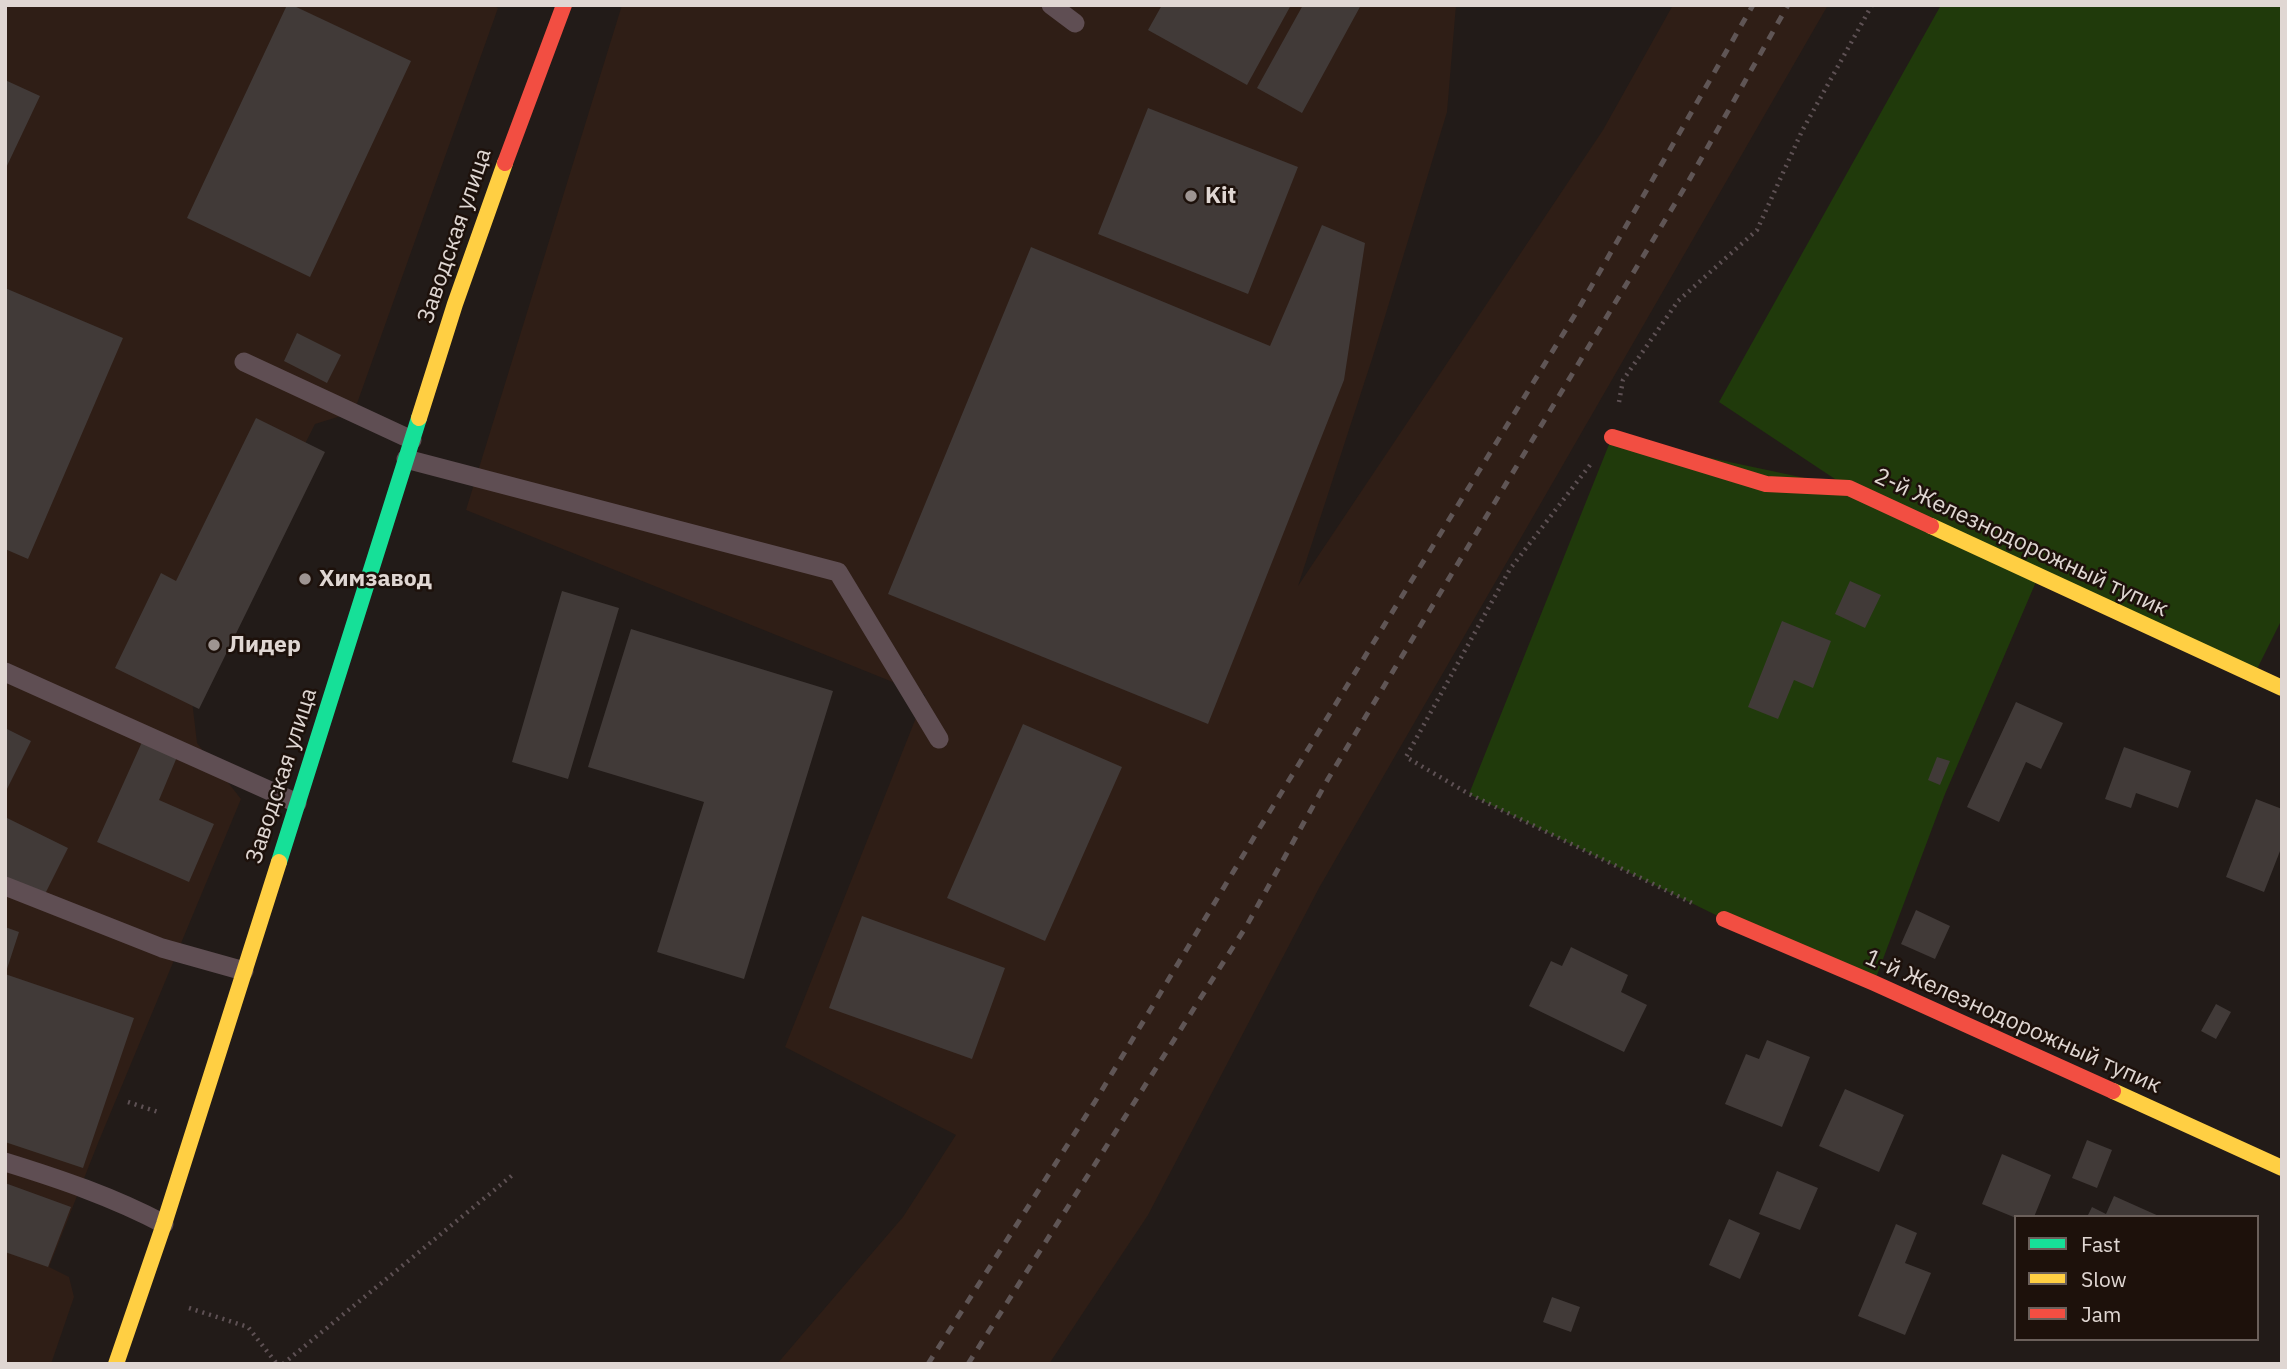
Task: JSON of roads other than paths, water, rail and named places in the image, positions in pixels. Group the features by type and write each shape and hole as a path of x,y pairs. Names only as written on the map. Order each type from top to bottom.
{"main road":[{"name":"Заводская улица","path":"116,1364 164,1224 482,221 564,5"},
{"name":"2-й Железнодорожный тупик","path":"1612,438 1766,484 1849,488 2282,688"},
{"name":"1-й Железнодорожный тупик","path":"1724,919 2282,1168"}],"lane":[{"path":"1051,5 1075,23"},
{"path":"244,362 412,440"},
{"path":"406,459 838,572 939,739"},
{"path":"5,672 297,803"},
{"path":"5,886 162,948 244,971"},
{"path":"5,1161 77,1185 164,1224"}],"railway":[{"path":"928,1364 1096,1100 1576,313 1753,5"},
{"path":"968,1364 1247,925 1328,779 1688,182 1788,5"}],"place":[{"name":"Kit","path":"1191,196"},
{"name":"Химзавод","path":"305,579"},
{"name":"Лидер","path":"214,645"}]}
